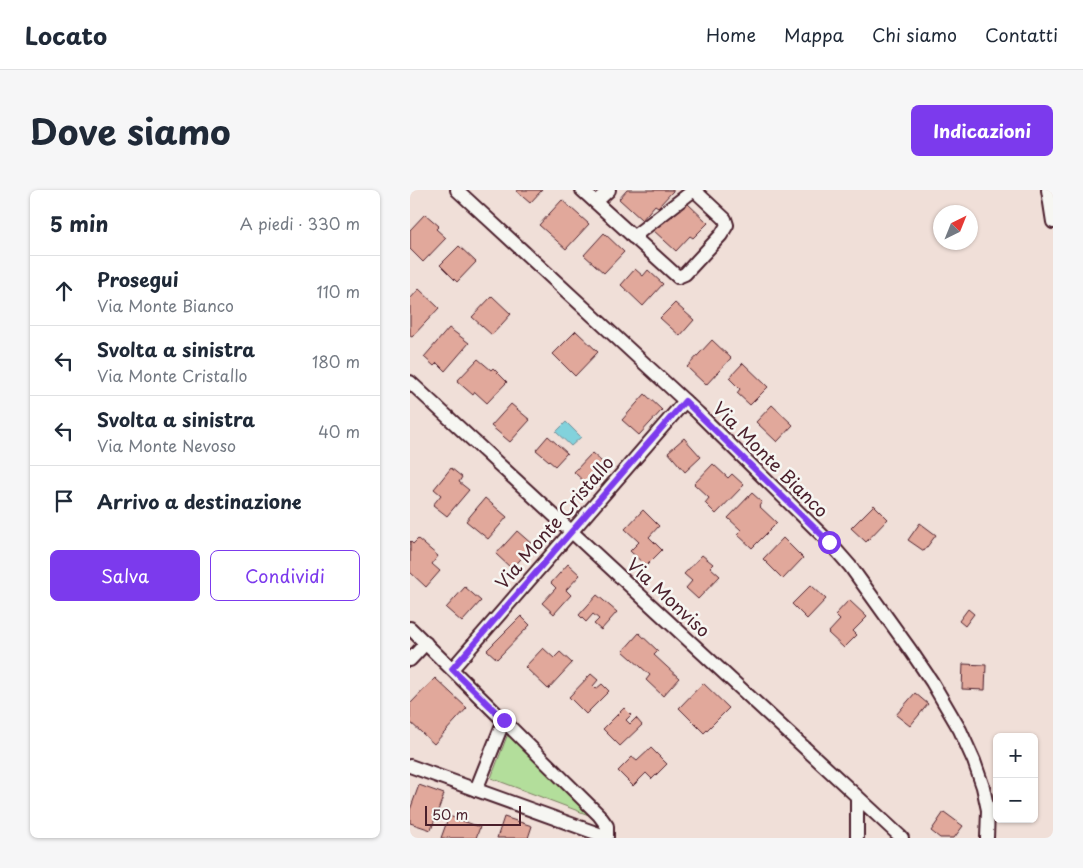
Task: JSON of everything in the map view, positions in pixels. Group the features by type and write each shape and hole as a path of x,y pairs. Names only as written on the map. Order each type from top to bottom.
{"street":[{"name":"Via Monte Bianco","path":"457,190 685,401 840,554 912,651 951,715 974,761 986,798 987,838"},
{"path":"582,190 675,276 680,277 684,274 721,235 727,225 725,219 694,190 633,237"},
{"path":"596,202 609,190"},
{"path":"1048,190 1053,222"},
{"name":"Via Monviso","path":"410,382 902,838"},
{"name":"Via Monte Cristallo","path":"452,669 685,401"},
{"path":"410,628 605,823 607,838 410,766"},
{"path":"410,660 426,643"},
{"path":"476,790 504,720"},
{"path":"857,796 857,838"}],"green space":[{"path":"509,731 594,817 491,778"}],"water":[{"path":"566,422 581,437 571,446 556,432"}],"building":[{"path":"517,190 542,190 530,203"},
{"path":"627,190 673,191 658,207 655,205 642,220 619,199"},
{"path":"562,200 589,224 566,249 539,225"},
{"path":"686,202 708,223 693,238 690,236 676,251 653,230 669,213 672,217"},
{"path":"425,214 439,226 436,229 446,238 423,262 410,249 410,230"},
{"path":"604,233 624,252 604,273 584,255"},
{"path":"459,246 476,262 457,282 440,265"},
{"path":"635,269 643,276 648,270 663,284 643,306 621,285"},
{"path":"419,289 439,308 412,337 410,336 410,299"},
{"path":"492,296 511,314 492,335 472,317"},
{"path":"675,303 694,320 680,336 660,318"},
{"path":"449,328 469,343 445,371 437,363 434,366 424,357"},
{"path":"576,331 598,352 575,376 553,354"},
{"path":"712,340 731,358 706,385 687,367"},
{"path":"478,359 491,370 493,368 507,382 487,403 475,392 473,395 457,381"},
{"path":"743,363 768,387 750,405 737,393 740,389 729,378"},
{"path":"645,394 662,410 639,435 622,420"},
{"path":"511,404 530,420 510,442 491,426"},
{"path":"772,405 793,425 777,442 756,422"},
{"path":"548,436 567,453 555,466 536,450"},
{"path":"684,438 701,457 685,472 668,452"},
{"path":"592,453 610,469 592,489 574,472"},
{"path":"713,464 728,478 732,474 744,485 716,514 705,503 709,498 694,484"},
{"path":"451,468 462,477 459,482 469,490 447,516 433,505 441,495 434,489"},
{"path":"752,493 762,502 759,506 777,523 752,548 737,534 741,530 728,518"},
{"path":"485,498 507,517 488,539 466,521"},
{"path":"874,505 888,519 866,542 851,528"},
{"path":"643,510 659,526 649,537 662,550 646,566 630,551 639,542 625,529"},
{"path":"920,523 936,535 924,551 908,540"},
{"path":"517,531 533,545 512,569 496,554"},
{"path":"783,538 803,558 783,579 763,559"},
{"path":"418,539 438,556 432,564 440,571 426,587 410,572 410,541 413,544"},
{"path":"702,555 713,564 710,567 720,576 698,599 686,588 692,581 684,574"},
{"path":"568,564 580,575 566,590 571,595 554,614 542,603 556,588 551,583"},
{"path":"811,585 826,599 807,619 792,604"},
{"path":"465,587 481,601 462,622 446,608"},
{"path":"597,595 617,612 601,630 594,624 599,619 593,614 586,622 579,615"},
{"path":"849,600 867,617 853,631 857,635 844,648 828,633 840,620 835,615"},
{"path":"968,609 974,614 965,626 959,621"},
{"path":"521,616 530,625 497,659 487,650"},
{"path":"639,633 658,651 654,655 679,678 663,696 646,680 650,675 623,651"},
{"path":"543,648 554,658 560,652 572,663 548,689 525,667"},
{"path":"963,664 986,665 985,690 962,689"},
{"path":"591,674 598,680 593,686 596,689 602,684 609,691 586,714 569,697"},
{"path":"435,678 467,708 434,744 410,722 410,704"},
{"path":"703,683 729,708 704,733 679,708"},
{"path":"915,693 928,704 910,726 896,715"},
{"path":"624,708 631,715 626,720 630,724 636,718 642,725 620,746 603,729"},
{"path":"651,748 667,764 652,779 646,773 633,786 618,771 632,757 637,761"},
{"path":"419,785 444,794 431,830 410,823 410,810"},
{"path":"944,812 963,826 954,838 940,838 931,831"},
{"path":"449,816 480,827 476,838 441,838"},
{"path":"504,817 532,826 528,838 497,838"}],"route":[{"path":"504,720 452,669 685,401 829,542"}]}
